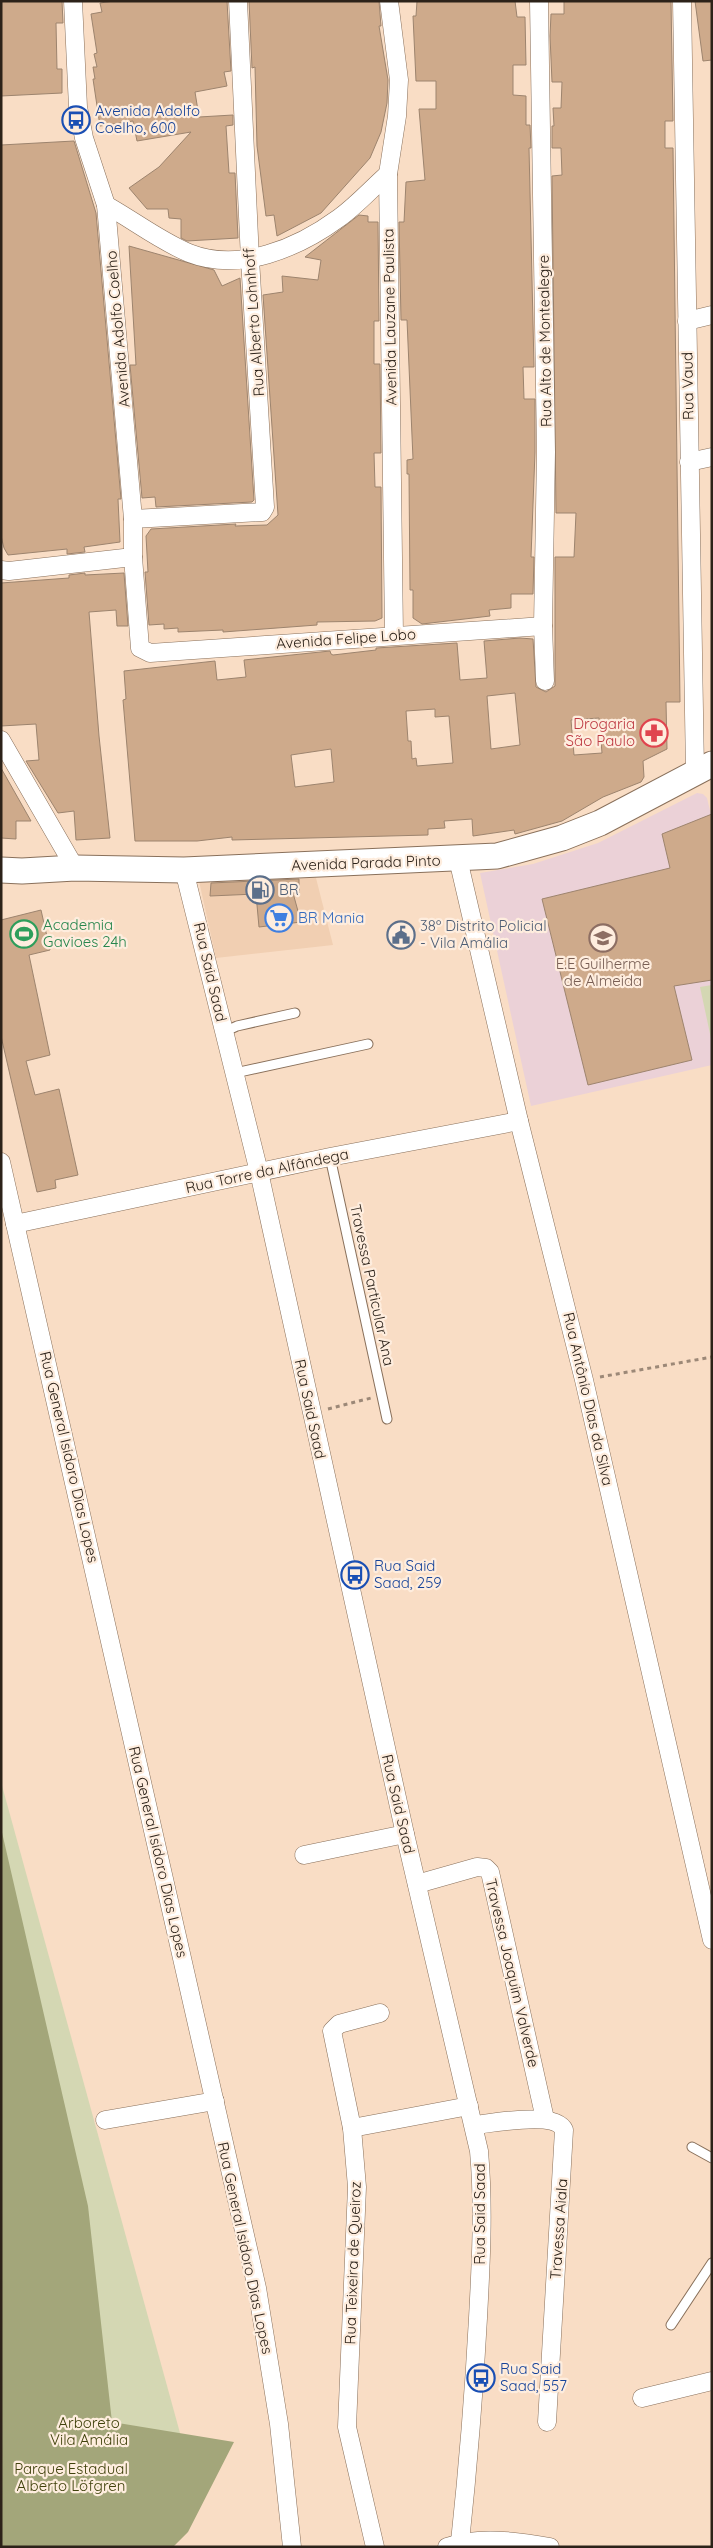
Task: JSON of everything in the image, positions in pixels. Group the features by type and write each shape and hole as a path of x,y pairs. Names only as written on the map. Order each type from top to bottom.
{"main road":[{"name":"Avenida Parada Pinto","path":"1,870 22,871 75,868 184,870 497,856 562,838 600,823 704,767"}],"street":[{"name":"Avenida Adolfo Coelho","path":"73,1 78,107 84,138 106,205 133,519 138,643 143,652 150,654"},
{"name":"Rua Alberto Lohnhoff","path":"133,519 264,510 238,1"},
{"name":"Avenida Lauzane Paulista","path":"390,1 399,80 397,116 388,174 394,635"},
{"name":"Rua Alto de Montealegre","path":"539,1 546,452 543,626 545,681"},
{"name":"Rua Vaud","path":"682,1 689,462 704,767"},
{"path":"106,205 190,253 212,259 250,259 283,250 308,238 340,217 388,174"},
{"path":"687,322 712,316"},
{"path":"689,462 712,457"},
{"path":"1,570 9,571 133,556"},
{"name":"Avenida Felipe Lobo","path":"150,654 394,635 459,633 543,626"},
{"path":"1,740 75,868"},
{"name":"Rua Antônio Dias da Silva","path":"458,859 519,1121 584,1380 707,1900 712,1940"},
{"name":"Rua Said Saad","path":"184,870 259,1172 405,1834 475,2125 483,2192 481,2269 473,2417 454,2544"},
{"name":"Rua Torre da Alfândega","path":"16,1224 330,1157 519,1121"},
{"name":"Rua General Isidoro Dias Lopes","path":"1,1162 257,2288 279,2424 292,2547"},
{"path":"304,1855 405,1834"},
{"name":"Travessa Joaquim Valverde","path":"417,1884 482,1866 490,1872 545,2119"},
{"name":"Rua Teixeira de Queiroz","path":"375,2547 347,2427 357,2187 352,2128 332,2031 339,2024 380,2013"},
{"path":"105,2120 214,2101"},
{"path":"352,2128 469,2106"},
{"path":"475,2125 545,2119"},
{"name":"Travessa Aiala","path":"545,2119 562,2125 565,2134 547,2422"},
{"path":"642,2398 712,2381"},
{"path":"454,2544 502,2541 550,2547"}],"lane":[{"path":"224,1032 236,1026 295,1013"},
{"path":"235,1073 368,1044"},
{"name":"Travessa Particular Ana","path":"330,1157 387,1419"},
{"path":"692,2147 712,2158"},
{"path":"671,2325 712,2263"}],"path":[{"path":"584,1380 712,1358"},
{"path":"311,1413 381,1396"}],"shaded area":[{"name":"E.E Guilherme de Almeida","path":"697,793 703,794 707,798 712,819 712,1065 531,1106 480,873 533,864 598,843"},
{"path":"316,878 333,945 216,958 199,881"}],"green space":[{"path":"712,985 712,1043 700,987"},
{"name":"Parque Estadual Alberto Löfgren","path":"1,1782 180,2433 1,2547"},
{"name":"Parque Estadual Alberto Löfgren","path":"1,1828 88,2206 112,2422 234,2442 188,2532 173,2547 1,2547"}],"building":[{"path":"1,1 62,1 63,23 56,23 57,69 62,69 62,93 1,96"},
{"path":"114,1 227,1 231,71 224,72 227,86 195,92 199,117 233,115 233,125 226,126 229,173 235,173 238,238 187,241 181,238 181,219 169,218 168,209 147,209 129,188 159,167 191,132 137,141 133,121 100,126 93,79 95,79 93,67 97,67 94,54 97,53 91,14 102,12 100,3"},
{"path":"249,1 379,1 381,26 379,26 388,80 387,103 381,132 370,158 321,213 277,236 274,215 266,216 257,146 255,67 252,68"},
{"path":"417,1 515,1 517,17 525,17 526,65 513,65 513,95 526,96 526,125 530,125 534,367 523,367 524,399 535,399 531,557 534,557 533,594 511,594 511,608 489,610 490,616 422,624 413,618 413,590 410,590 409,474 407,474 407,460 413,459 407,320 401,320 399,222 404,222 406,182 425,180 419,109 436,109 436,81 416,81 413,16 416,16"},
{"path":"564,1 671,1 673,121 665,121 665,148 673,148 680,702 666,702 667,749 643,761 644,777 641,782 603,797 562,821 515,834 514,830 473,836 472,819 444,821 445,828 428,829 428,835 232,840 232,837 197,841 135,841 123,700 126,699 124,671 215,661 217,680 246,677 244,660 330,651 333,655 376,650 376,648 457,643 460,680 487,678 484,641 520,638 533,639 536,687 546,692 555,686 555,557 574,557 576,513 556,513 552,176 562,175 561,148 552,148 552,126 554,126 553,108 561,108 562,82 552,82 550,36 551,14 564,14","holes":["515,693 520,745 491,749 487,696","435,709 435,717 449,716 453,763 417,766 416,758 412,759 411,741 408,741 406,711","599,718 602,753 574,755 571,720","331,749 334,782 295,787 291,755"]},
{"path":"695,1 712,1 712,60 703,61"},
{"path":"74,141 96,213 121,499 118,499 120,542 84,547 85,552 67,554 67,549 8,555 1,536 1,145"},
{"path":"359,215 368,216 368,222 378,222 379,321 374,321 374,364 380,364 381,453 374,453 375,487 381,487 382,618 375,621 317,622 317,625 223,632 223,630 178,632 178,628 164,629 164,624 149,625 145,572 148,572 146,536 151,529 236,524 235,526 267,525 278,515 263,295 283,292 282,276 318,280 321,260 305,257"},
{"path":"129,246 214,270 222,286 240,278 254,500 252,502 156,507 155,497 142,498 130,365 136,365"},
{"path":"85,573 85,575 124,573 128,626 117,626 116,610 89,612 99,736 110,838 76,840 74,811 58,813 26,761 39,760 36,724 1,726 1,583 69,578 69,575"},
{"path":"1,768 31,821 16,821 16,839 1,838"},
{"path":"712,814 712,980 674,986 692,1060 588,1085 542,899 670,868 662,834"},
{"path":"299,879 299,893 293,893 301,922 259,927 256,894 210,896 211,883"},
{"path":"41,910 50,950 29,955 50,1055 26,1061 35,1095 59,1089 78,1175 55,1180 56,1188 37,1192 1,1036 1,920"}],"place":[{"name":"Avenida Adolfo Coelho, 600","path":"76,120"},
{"name":"Drogaria São Paulo","path":"654,733"},
{"name":"BR","path":"260,890"},
{"name":"BR Mania","path":"279,918"},
{"name":"Academia Gavioes 24h","path":"24,934"},
{"name":"38º Distrito Policial - Vila Amália","path":"401,935"},
{"name":"E.E Guilherme de Almeida","path":"603,938"},
{"name":"Rua Said Saad, 259","path":"355,1575"},
{"name":"Rua Said Saad, 557","path":"481,2378"}],"park label":[{"name":"Arboreto Vila Amália","path":"89,2432"}]}
